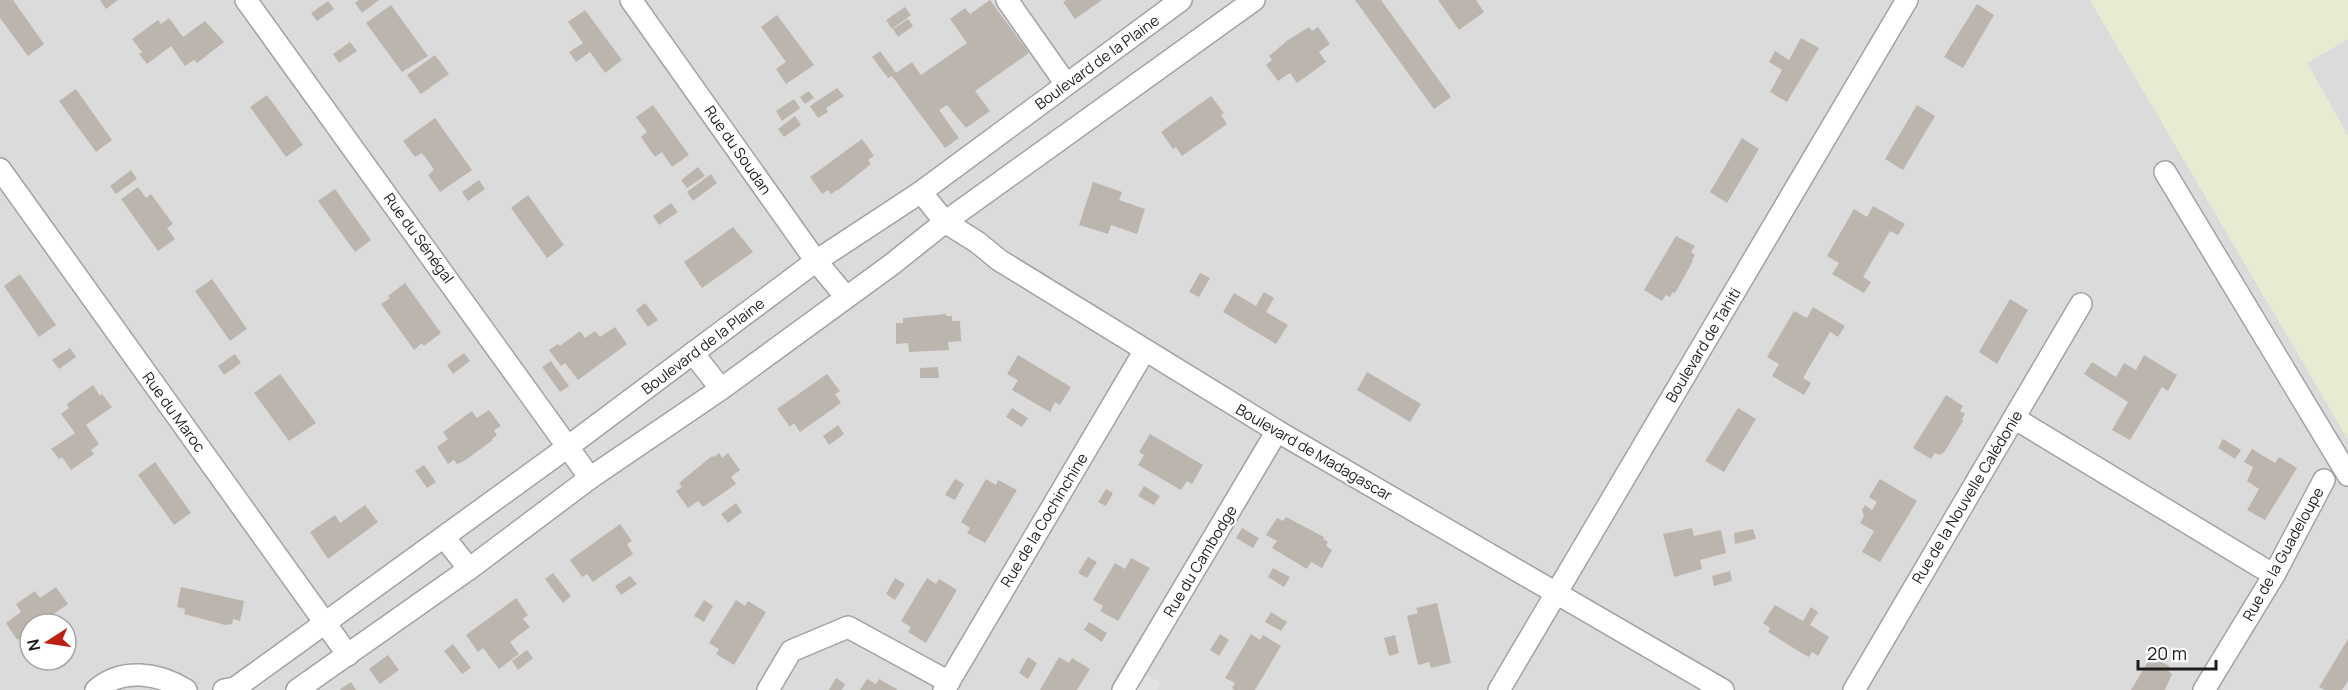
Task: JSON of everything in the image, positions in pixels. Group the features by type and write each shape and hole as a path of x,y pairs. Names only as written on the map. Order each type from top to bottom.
{"street":[{"name":"Rue du Sénégal","path":"246,0 590,478"},
{"name":"Rue du Soudan","path":"632,0 816,261 846,297"},
{"path":"1007,0 1066,84"},
{"name":"Boulevard de la Plaine","path":"224,690 235,688 569,446 816,261 921,192 1181,0"},
{"path":"297,690 469,568 590,478 721,389 945,222 1254,0"},
{"name":"Boulevard de Tahiti","path":"1499,690 1907,0"},
{"name":"Rue du Maroc","path":"0,169 348,655"},
{"path":"2166,172 2348,476"},
{"name":"Boulevard de Madagascar","path":"921,192 945,222 977,242 999,260 1278,431 1724,690"},
{"name":"Rue de la Nouvelle Calédonie","path":"1854,690 2081,304"},
{"name":"Rue de la Cochinchine","path":"946,686 1145,350"},
{"path":"693,353 721,389"},
{"path":"2014,418 2274,575"},
{"name":"Rue du Cambodge","path":"1124,690 1278,431"},
{"name":"Rue de la Guadeloupe","path":"2204,690 2274,575 2324,480"},
{"path":"444,537 469,568"},
{"path":"768,690 791,651 848,627 946,686"},
{"path":"96,690 103,684 131,674 159,676 188,690"}],"shaded area":[{"path":"0,0 2090,0 2348,439 2348,690 0,690"},
{"path":"2348,39 2348,136 2307,63"},
{"path":"1144,673 1161,683 1157,690 1134,690"}],"green space":[{"path":"2090,0 2348,0 2348,39 2307,63 2348,136 2348,439"}],"building":[{"path":"0,0 13,0 44,44 28,56 0,18"},
{"path":"100,0 118,0 106,9"},
{"path":"359,0 379,0 362,13 355,3"},
{"path":"990,0 1029,53 975,91 990,111 966,128 947,105 939,110 959,138 945,148 892,76 888,78 872,57 880,51 896,73 912,62 921,75 967,43 950,19 965,8 970,14"},
{"path":"1066,0 1102,0 1075,19 1063,2"},
{"path":"1355,0 1381,0 1451,97 1434,109"},
{"path":"1438,0 1476,0 1484,12 1459,30"},
{"path":"328,1 334,9 317,21 311,13"},
{"path":"1977,4 1994,15 1963,68 1944,57"},
{"path":"391,5 428,56 402,72 366,23"},
{"path":"905,7 911,15 892,29 886,20"},
{"path":"585,10 622,60 605,73 590,52 576,62 569,52 583,43 568,22"},
{"path":"777,15 814,65 786,84 776,69 786,62 761,27"},
{"path":"169,18 183,37 205,21 224,42 197,63 194,60 185,66 171,46 147,64 139,54 142,52 132,39 158,20 161,24"},
{"path":"908,19 913,26 898,37 893,29"},
{"path":"1309,27 1312,31 1318,27 1330,44 1319,52 1326,62 1297,83 1290,73 1278,81 1266,65 1272,60 1269,56 1288,40"},
{"path":"1801,38 1819,48 1787,102 1770,92 1782,70 1769,62 1775,51 1789,60"},
{"path":"350,42 357,51 339,63 333,54"},
{"path":"435,55 449,74 421,94 407,75"},
{"path":"837,88 844,96 826,108 828,112 818,118 810,106"},
{"path":"76,89 112,140 96,152 59,101"},
{"path":"809,91 814,98 805,104 800,97"},
{"path":"267,95 303,145 286,157 250,107"},
{"path":"1211,96 1224,113 1221,115 1227,124 1182,156 1176,147 1173,149 1161,132"},
{"path":"794,99 800,108 782,121 776,111"},
{"path":"653,105 689,155 672,167 662,152 655,157 641,137 647,132 636,117"},
{"path":"1917,105 1935,116 1903,170 1885,159"},
{"path":"795,116 801,125 784,137 778,129"},
{"path":"435,118 472,170 440,192 428,175 434,170 428,161 422,153 415,157 403,141"},
{"path":"1742,138 1759,149 1727,203 1710,192"},
{"path":"862,139 874,156 868,160 871,164 837,191 831,194 828,190 822,194 810,177"},
{"path":"698,167 705,176 687,188 681,180"},
{"path":"131,170 137,179 116,194 110,186"},
{"path":"711,174 717,183 693,201 687,192"},
{"path":"479,180 485,189 468,201 462,192"},
{"path":"1093,182 1122,192 1119,200 1145,209 1137,234 1111,225 1108,234 1079,225"},
{"path":"138,187 146,198 151,194 173,224 167,228 175,239 158,251 121,199"},
{"path":"335,189 371,240 355,252 318,201"},
{"path":"528,195 564,245 547,258 511,208"},
{"path":"671,203 678,212 659,225 653,216"},
{"path":"1873,206 1905,224 1898,235 1890,231 1863,277 1871,282 1864,293 1832,274 1839,263 1827,256 1854,209 1867,217"},
{"path":"733,227 753,252 702,288 684,262"},
{"path":"1676,236 1695,246 1691,252 1695,255 1675,293 1673,292 1670,297 1666,295 1662,301 1644,290"},
{"path":"1200,273 1210,278 1199,297 1189,292"},
{"path":"20,274 56,325 39,337 4,286"},
{"path":"212,279 247,329 230,341 195,291"},
{"path":"405,283 441,333 424,346 422,343 414,350 381,304"},
{"path":"1264,292 1274,298 1266,312 1288,325 1276,344 1223,312 1234,293 1256,306"},
{"path":"2010,299 2028,310 1997,364 1979,352"},
{"path":"645,303 658,320 648,327 636,310"},
{"path":"1813,307 1845,326 1838,337 1830,332 1803,378 1811,383 1804,395 1772,376 1779,364 1767,357 1794,311 1807,318"},
{"path":"946,314 946,316 952,316 952,321 960,321 961,341 948,342 949,350 909,352 908,343 896,344 896,323 903,323 903,318"},
{"path":"615,327 627,344 578,380 565,363 561,366 549,350 558,344 560,346 580,331 585,338 595,331 600,337"},
{"path":"70,348 76,357 59,369 52,360"},
{"path":"464,353 470,361 453,374 447,365"},
{"path":"235,354 241,363 224,375 218,366"},
{"path":"1018,355 1071,387 1060,405 1055,402 1050,412 1012,390 1018,380 1007,374"},
{"path":"2144,355 2177,375 2168,391 2162,387 2130,440 2112,430 2128,402 2084,374 2092,362 2116,377 2124,363 2136,370"},
{"path":"551,361 569,386 560,392 542,367"},
{"path":"938,367 939,378 920,378 920,368"},
{"path":"1367,372 1421,404 1410,422 1357,390"},
{"path":"280,374 316,423 289,441 254,393"},
{"path":"827,374 840,391 835,394 841,403 800,432 794,423 790,427 777,409"},
{"path":"93,385 100,396 102,394 112,407 86,425 99,444 91,450 94,454 71,470 62,457 59,459 51,449 75,433 61,414 69,408 67,404"},
{"path":"1946,395 1963,406 1960,411 1965,414 1945,451 1940,455 1935,453 1931,459 1913,448"},
{"path":"1012,408 1028,418 1022,427 1006,417"},
{"path":"1738,408 1756,419 1724,472 1705,461"},
{"path":"489,410 501,426 494,430 497,435 464,461 457,464 454,460 448,464 437,447 448,439 443,432 472,411 477,418"},
{"path":"838,425 844,434 829,445 823,436"},
{"path":"1150,434 1203,465 1192,484 1187,481 1181,490 1138,465 1144,455 1139,452"},
{"path":"2223,439 2241,450 2235,459 2218,448"},
{"path":"2252,449 2275,463 2279,457 2297,468 2265,520 2247,510 2259,489 2247,481 2253,467 2244,462"},
{"path":"719,453 722,458 728,453 740,470 731,477 736,484 703,507 698,501 688,508 676,491 682,487 679,483"},
{"path":"155,462 191,513 174,525 138,475"},
{"path":"424,465 436,482 427,488 415,471"},
{"path":"955,479 964,484 955,500 945,495"},
{"path":"986,479 996,485 998,480 1017,490 985,543 967,533 970,528 961,522"},
{"path":"1880,479 1917,501 1880,562 1862,552 1874,531 1860,523 1864,516 1862,510 1865,505 1872,510 1877,502 1869,497"},
{"path":"1144,486 1160,496 1154,505 1138,496"},
{"path":"1106,489 1113,493 1106,506 1098,502"},
{"path":"736,503 742,512 728,523 721,514"},
{"path":"365,505 378,522 328,559 310,532 335,515 340,523"},
{"path":"1286,517 1324,537 1323,539 1328,542 1326,546 1332,550 1322,568 1311,562 1307,569 1272,548 1277,541 1266,535 1277,518 1283,521"},
{"path":"620,524 632,541 627,544 633,554 593,582 587,574 582,577 570,560"},
{"path":"1242,528 1259,538 1253,548 1236,538"},
{"path":"1692,528 1694,536 1721,530 1726,553 1700,560 1702,569 1674,577 1663,534"},
{"path":"1753,529 1756,539 1735,544 1734,533"},
{"path":"1088,557 1097,562 1087,578 1078,573"},
{"path":"1131,558 1150,568 1118,621 1100,611 1103,606 1093,600 1115,563 1125,569"},
{"path":"1273,568 1290,577 1284,587 1268,577"},
{"path":"1730,571 1732,581 1714,586 1712,576"},
{"path":"553,573 571,596 563,603 545,579"},
{"path":"630,576 637,584 621,595 615,586"},
{"path":"895,578 905,584 895,600 886,594"},
{"path":"927,578 936,584 939,579 957,590 926,643 908,632 911,627 901,621"},
{"path":"56,587 68,604 56,612 21,612 16,604 35,591 40,598"},
{"path":"181,587 244,601 240,621 233,619 232,624 225,625 184,614 185,609 177,607"},
{"path":"516,598 528,615 523,619 530,627 510,642 519,654 499,669 483,648 478,652 466,635"},
{"path":"704,600 713,606 704,622 694,616"},
{"path":"736,600 745,606 748,601 766,612 734,665 716,654 719,649 709,643"},
{"path":"1437,603 1451,663 1431,668 1429,662 1418,665 1407,616 1418,613 1416,608"},
{"path":"1775,605 1803,621 1811,607 1818,612 1810,625 1829,637 1818,656 1812,652 1809,657 1768,632 1770,628 1763,623"},
{"path":"1271,612 1287,622 1281,631 1265,622"},
{"path":"18,614 17,640 6,623"},
{"path":"1089,622 1107,633 1102,642 1084,630"},
{"path":"1220,634 1229,640 1219,656 1210,650"},
{"path":"1251,634 1260,640 1263,635 1281,646 1255,690 1235,690 1232,688 1235,683 1225,678"},
{"path":"1395,635 1399,653 1389,656 1384,638"},
{"path":"2348,639 2348,681 2342,690 2325,690 2319,687"},
{"path":"453,644 471,668 462,674 444,651"},
{"path":"527,650 533,658 518,670 512,661"},
{"path":"388,655 399,670 380,684 369,669"},
{"path":"2152,655 2170,667 2168,671 2172,674 2165,690 2131,690"},
{"path":"1028,657 1037,663 1028,679 1019,673"},
{"path":"1059,657 1069,663 1072,658 1090,669 1077,690 1040,690"},
{"path":"836,678 845,684 842,690 829,690"},
{"path":"867,679 876,684 879,679 898,690 860,690"},
{"path":"351,682 356,690 339,690"}]}
